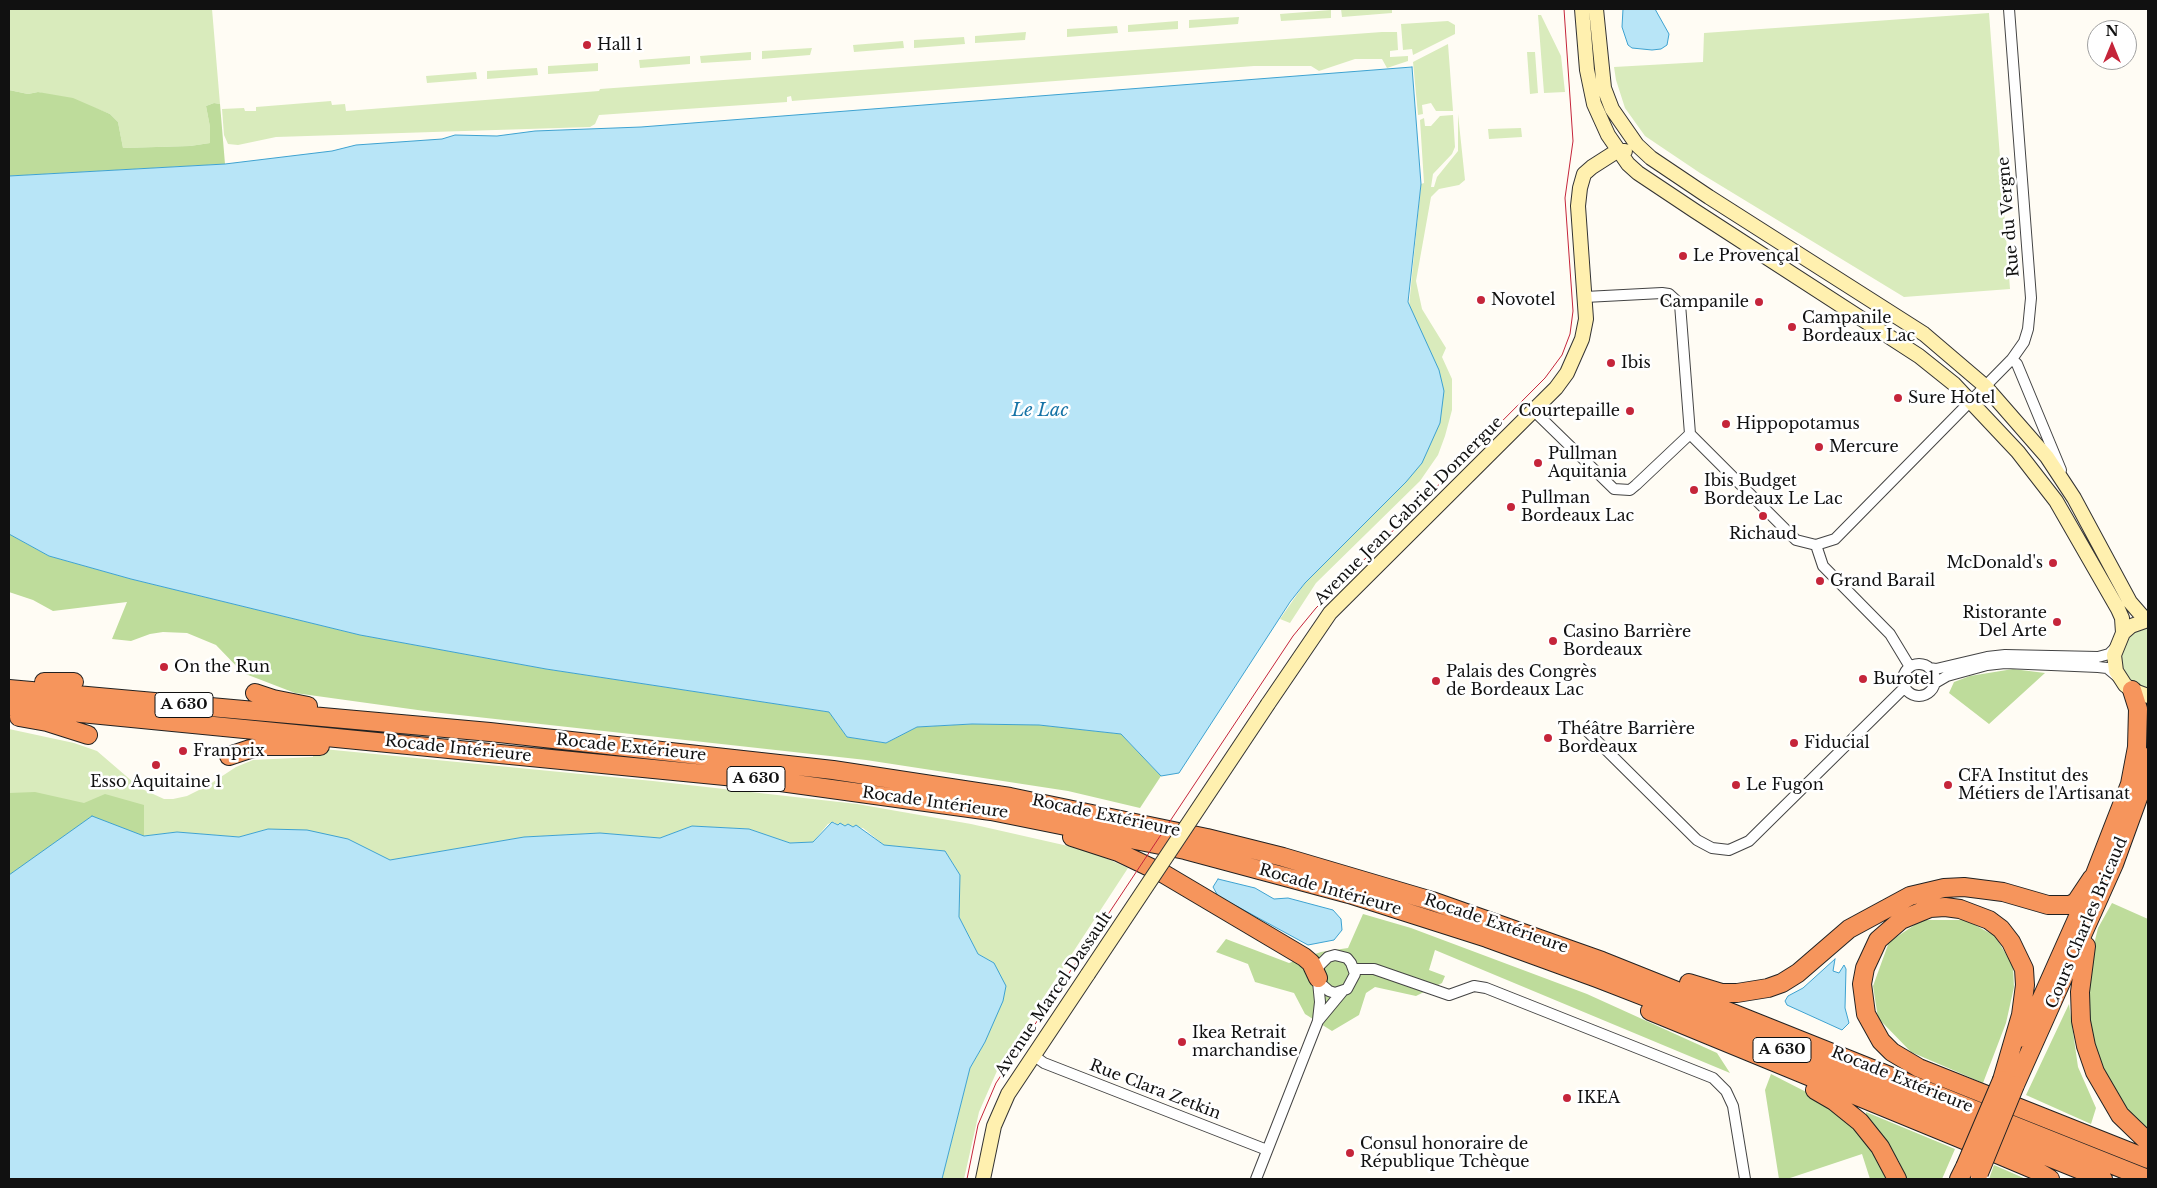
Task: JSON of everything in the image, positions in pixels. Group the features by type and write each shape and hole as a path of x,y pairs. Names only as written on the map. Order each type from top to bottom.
{"highway":[{"path":"9,681 74,682"},
{"name":"Rocade Extérieure","path":"9,688 358,719 832,770 1010,797 1148,824 1274,854 1392,888 1491,930 1651,980 2148,1178"},
{"name":"Cours Charles Bricaud","path":"2099,881 2130,784 2136,747 2138,709 2133,688"},
{"path":"255,693 273,699 341,711 358,719"},
{"name":"Rocade Intérieure","path":"9,706 690,771 869,793 1033,818 1185,850 1491,930 1597,978 1790,1053 2103,1179"},
{"path":"9,716 47,722 88,735"},
{"path":"229,756 267,746 441,747"},
{"name":"Cours Charles Bricaud","path":"2099,881 2114,864 2142,786 2148,756"},
{"path":"869,793 1063,834 1118,852 1164,874 1292,950 1311,963 1319,981"},
{"path":"2114,864 2148,796"},
{"path":"1491,930 1607,955 1708,990 1738,993 1768,988 1782,983 1849,929 1910,896 1944,888 1964,887 2003,892 2048,905 2070,905 2076,902 2099,881"},
{"path":"1970,1176 2009,1082 2023,1041 2081,910 2099,881"},
{"path":"2099,881 2082,964 2080,992 2081,1021 2095,1072 2107,1095 2120,1115 2148,1142"},
{"path":"2009,1082 2025,985 2024,969 2011,942 2001,929 1989,920 1960,908 1930,908 1901,920 1878,940 1865,968 1862,984 1866,1014 1881,1041 1892,1052 1919,1068 2148,1159"},
{"path":"1491,930 1804,1083 1834,1101 1860,1122 1880,1147 1897,1179"},
{"path":"1687,1026 2035,1170 2050,1179"}],"main road":[{"path":"1582,9 1591,94 1603,126 1626,151 1646,179 1919,356 1972,401 2018,452 2056,501 2118,609 2122,618 2123,633"},
{"path":"1596,9 1604,88 1626,151 1679,184 1708,197 1924,334 1985,386 2033,439 2066,486 2130,602 2143,617 2148,619"},
{"name":"Avenue Jean Gabriel Domergue","path":"1178,838 1330,612 1556,388 1576,357 1585,325 1578,206 1584,174 1626,151"},
{"path":"2133,688 2114,663 2116,647 2123,633 2131,626 2148,619"},
{"name":"Avenue Marcel Dassault","path":"983,1179 990,1140 999,1112 1008,1094 1178,838"}],"street":[{"name":"Rue du Vergne","path":"1816,545 1836,538 1972,401 2012,359 2024,342 2031,308 2009,9"},
{"path":"1584,297 1662,293 1669,294 1680,304 1690,434 1796,540 1816,545 1823,566 1890,634 1910,667"},
{"path":"2012,359 2017,364 2066,486"},
{"path":"1534,411 1607,484 1622,491 1636,485 1690,434"},
{"path":"2116,647 2109,654 2098,658 2005,655 1987,657 1936,670 1919,664 1910,667 1903,678 1905,687 1912,694 1922,695 1930,691 1935,683 1948,676 1987,665 2005,663 2098,667 2107,668 2133,688"},
{"path":"1929,668 1934,674 1935,683"},
{"path":"1587,731 1697,840 1712,848 1729,850 1749,841 1905,687"},
{"path":"1256,1179 1318,1021 1354,980 1354,969 1347,958 1334,955 1323,960 1319,966 1318,1021"},
{"path":"1354,969 1374,969 1449,995 1474,986 1486,988 1713,1078 1722,1085 1733,1106 1745,1179"},
{"path":"1319,981 1329,991 1342,992"},
{"name":"Rue Clara Zetkin","path":"1034,1056 1044,1063 1267,1150"}],"green space":[{"path":"9,9 212,9 220,104 214,103 206,106 210,127 210,143 190,146 123,148 118,122 110,114 38,92 28,94 9,90"},
{"path":"1341,9 1392,9 1392,13 1342,17"},
{"path":"1331,10 1331,18 1281,21 1280,14"},
{"path":"1989,13 2010,289 1904,297 1700,173 1645,136 1625,108 1616,80 1614,67 1703,62 1704,33"},
{"path":"1538,15 1541,15 1561,56 1565,92 1544,93"},
{"path":"1239,17 1238,24 1189,28 1189,20"},
{"path":"1178,21 1178,29 1128,32 1128,25"},
{"path":"1448,21 1455,25 1455,34 1413,55 1412,49 1403,50 1401,24"},
{"path":"1117,26 1118,33 1067,37 1067,29"},
{"path":"1026,32 1025,40 975,43 975,36"},
{"path":"1397,32 1398,50 1390,51 1390,57 1408,56 1408,61 1387,68 1382,59 1355,59 1319,71 1311,66 1254,66 792,101 791,96 787,97 787,102 599,115 595,124 590,127 276,137 238,145 228,144 224,135 222,109 244,108 245,111 256,111 256,107 331,101 332,105 345,104 346,111 599,91 600,89"},
{"path":"964,37 965,44 914,48 914,40"},
{"path":"903,41 904,48 854,52 853,45"},
{"path":"1448,44 1453,111 1436,111 1431,103 1422,105 1423,114 1418,115 1413,62"},
{"path":"812,48 810,55 762,59 762,51"},
{"path":"751,52 751,60 701,63 700,56"},
{"path":"1527,52 1535,52 1538,93 1530,94"},
{"path":"690,56 690,64 640,68 639,60"},
{"path":"598,63 598,71 548,74 548,66"},
{"path":"537,68 538,75 487,79 487,71"},
{"path":"476,72 477,79 427,83 426,76"},
{"path":"9,90 28,94 38,92 73,98 110,114 118,122 123,148 190,146 210,143 210,127 206,106 214,103 220,104 225,164 9,176"},
{"path":"1458,114 1465,180 1459,185 1439,189 1431,197 1416,281 1422,309 1446,348 1442,357 1452,379 1452,410 1445,436 1438,455 1420,481 1316,583 1290,623 1280,619 1305,583 1409,306 1421,184 1424,183 1420,120 1424,118 1425,126 1431,126 1440,116 1453,115 1455,147 1452,154 1433,174 1431,187 1434,187 1437,177 1458,151"},
{"path":"1521,128 1522,137 1489,139 1488,129"},
{"path":"9,534 49,556 131,579 360,635 546,669 829,712 847,737 886,743 917,727 972,724 1039,725 1121,734 1161,776 1140,808 1068,791 866,760 432,712 295,693 243,673 216,645 187,633 163,632 150,634 131,641 112,639 127,602 53,611 33,600 9,592"},
{"path":"2148,627 2148,690 2130,681 2123,672 2120,662 2121,651 2126,641 2133,633"},
{"path":"2013,669 2045,673 1989,724 1949,693 1954,682 1970,676"},
{"path":"9,729 74,743 97,751 140,788 164,799 187,796 207,786 236,767 253,760 313,757 313,748 653,781 857,804 971,824 1090,851 1128,868 1000,1064 979,1112 964,1179 942,1179 970,1068 985,1042 994,963 978,954 959,917 960,875 945,851 884,845 863,828 842,825 840,823 838,825 834,822 828,824 813,842 790,843 749,829 692,826 660,838 600,833 524,837 390,860 348,839 268,829 239,837 177,832 144,836 9,875"},
{"path":"35,792 84,803 105,794 144,805 144,836 92,816 9,875 9,793"},
{"path":"2112,903 2148,919 2148,1129 2133,1118 2111,1084 2091,1040 2086,977 2098,928"},
{"path":"1363,914 1411,928 1587,994 1717,1053 1730,1073 1435,950 1429,970 1445,976 1442,983 1416,996 1375,987 1366,993 1359,1015 1332,1031 1305,1014 1294,993 1255,982 1248,964 1216,952 1226,939 1289,963 1321,952 1348,948"},
{"path":"1922,920 1966,920 1995,936 2013,966 2014,987 2006,1023 1983,1083 1911,1052 1878,1018 1873,986 1889,942"},
{"path":"2069,1004 2078,1067 2096,1108 2091,1124 2026,1095"},
{"path":"1771,1074 1816,1097 1853,1126 1878,1157 1887,1179 1870,1179 1862,1154 1787,1179 1779,1179 1765,1090"},
{"path":"1866,1112 1955,1149 1942,1179 1904,1179 1899,1161 1866,1121"},
{"path":"1994,1165 2026,1179 1989,1179"}],"water":[{"path":"1623,9 1655,9 1669,34 1667,45 1661,49 1652,50 1632,48 1628,45 1622,27"},
{"name":"Le Lac","path":"1412,67 1421,184 1408,302 1439,370 1444,391 1440,423 1422,463 1406,482 1305,583 1290,602 1179,773 1161,776 1121,734 1039,725 972,724 917,727 886,743 847,737 829,712 546,669 360,635 131,579 49,556 9,534 9,176 225,164 332,151 356,145 442,139 455,135 497,136 535,131 641,127"},
{"path":"92,816 144,836 177,832 239,837 268,829 307,830 348,839 390,860 524,837 600,833 660,838 692,826 749,829 790,843 813,842 832,822 845,826 848,824 853,827 856,825 884,845 945,851 960,875 959,917 978,954 994,963 1006,986 1003,1001 985,1042 970,1068 942,1179 9,1179 9,875"},
{"path":"1218,879 1255,888 1274,899 1288,898 1333,910 1341,919 1342,930 1334,940 1308,945 1218,896 1213,887"},
{"path":"1835,959 1833,971 1839,973 1844,965 1846,969 1845,1008 1849,1023 1842,1030 1787,1005 1785,1001 1788,996 1803,988"}],"tram line":[{"path":"967,1179 978,1125 996,1083 1293,636 1316,608 1545,378 1562,355 1570,334 1573,311 1565,198 1573,141 1564,9"}],"place":[{"name":"Hall 1","path":"587,45"},
{"name":"Le Provençal","path":"1683,256"},
{"name":"Novotel","path":"1481,300"},
{"name":"Campanile","path":"1759,302"},
{"name":"Campanile Bordeaux Lac","path":"1792,327"},
{"name":"Ibis","path":"1611,363"},
{"name":"Sure Hotel","path":"1898,398"},
{"name":"Courtepaille","path":"1630,411"},
{"name":"Hippopotamus","path":"1726,424"},
{"name":"Mercure","path":"1819,447"},
{"name":"Pullman Aquitania","path":"1538,463"},
{"name":"Ibis Budget Bordeaux Le Lac","path":"1694,490"},
{"name":"Pullman Bordeaux Lac","path":"1511,507"},
{"name":"Richaud","path":"1763,516"},
{"name":"McDonald's","path":"2053,563"},
{"name":"Grand Barail","path":"1820,581"},
{"name":"Ristorante Del Arte","path":"2057,622"},
{"name":"Casino Barrière Bordeaux","path":"1553,641"},
{"name":"On the Run","path":"164,667"},
{"name":"Burotel","path":"1863,679"},
{"name":"Palais des Congrès de Bordeaux Lac","path":"1436,681"},
{"name":"Théâtre Barrière Bordeaux","path":"1548,738"},
{"name":"Fiducial","path":"1794,743"},
{"name":"Franprix","path":"183,751"},
{"name":"Esso Aquitaine 1","path":"156,765"},
{"name":"Le Fugon","path":"1736,785"},
{"name":"CFA Institut des Métiers de l'Artisanat","path":"1948,785"},
{"name":"Ikea Retrait marchandise","path":"1182,1042"},
{"name":"IKEA","path":"1567,1098"},
{"name":"Consul honoraire de République Tchèque","path":"1350,1153"}]}
